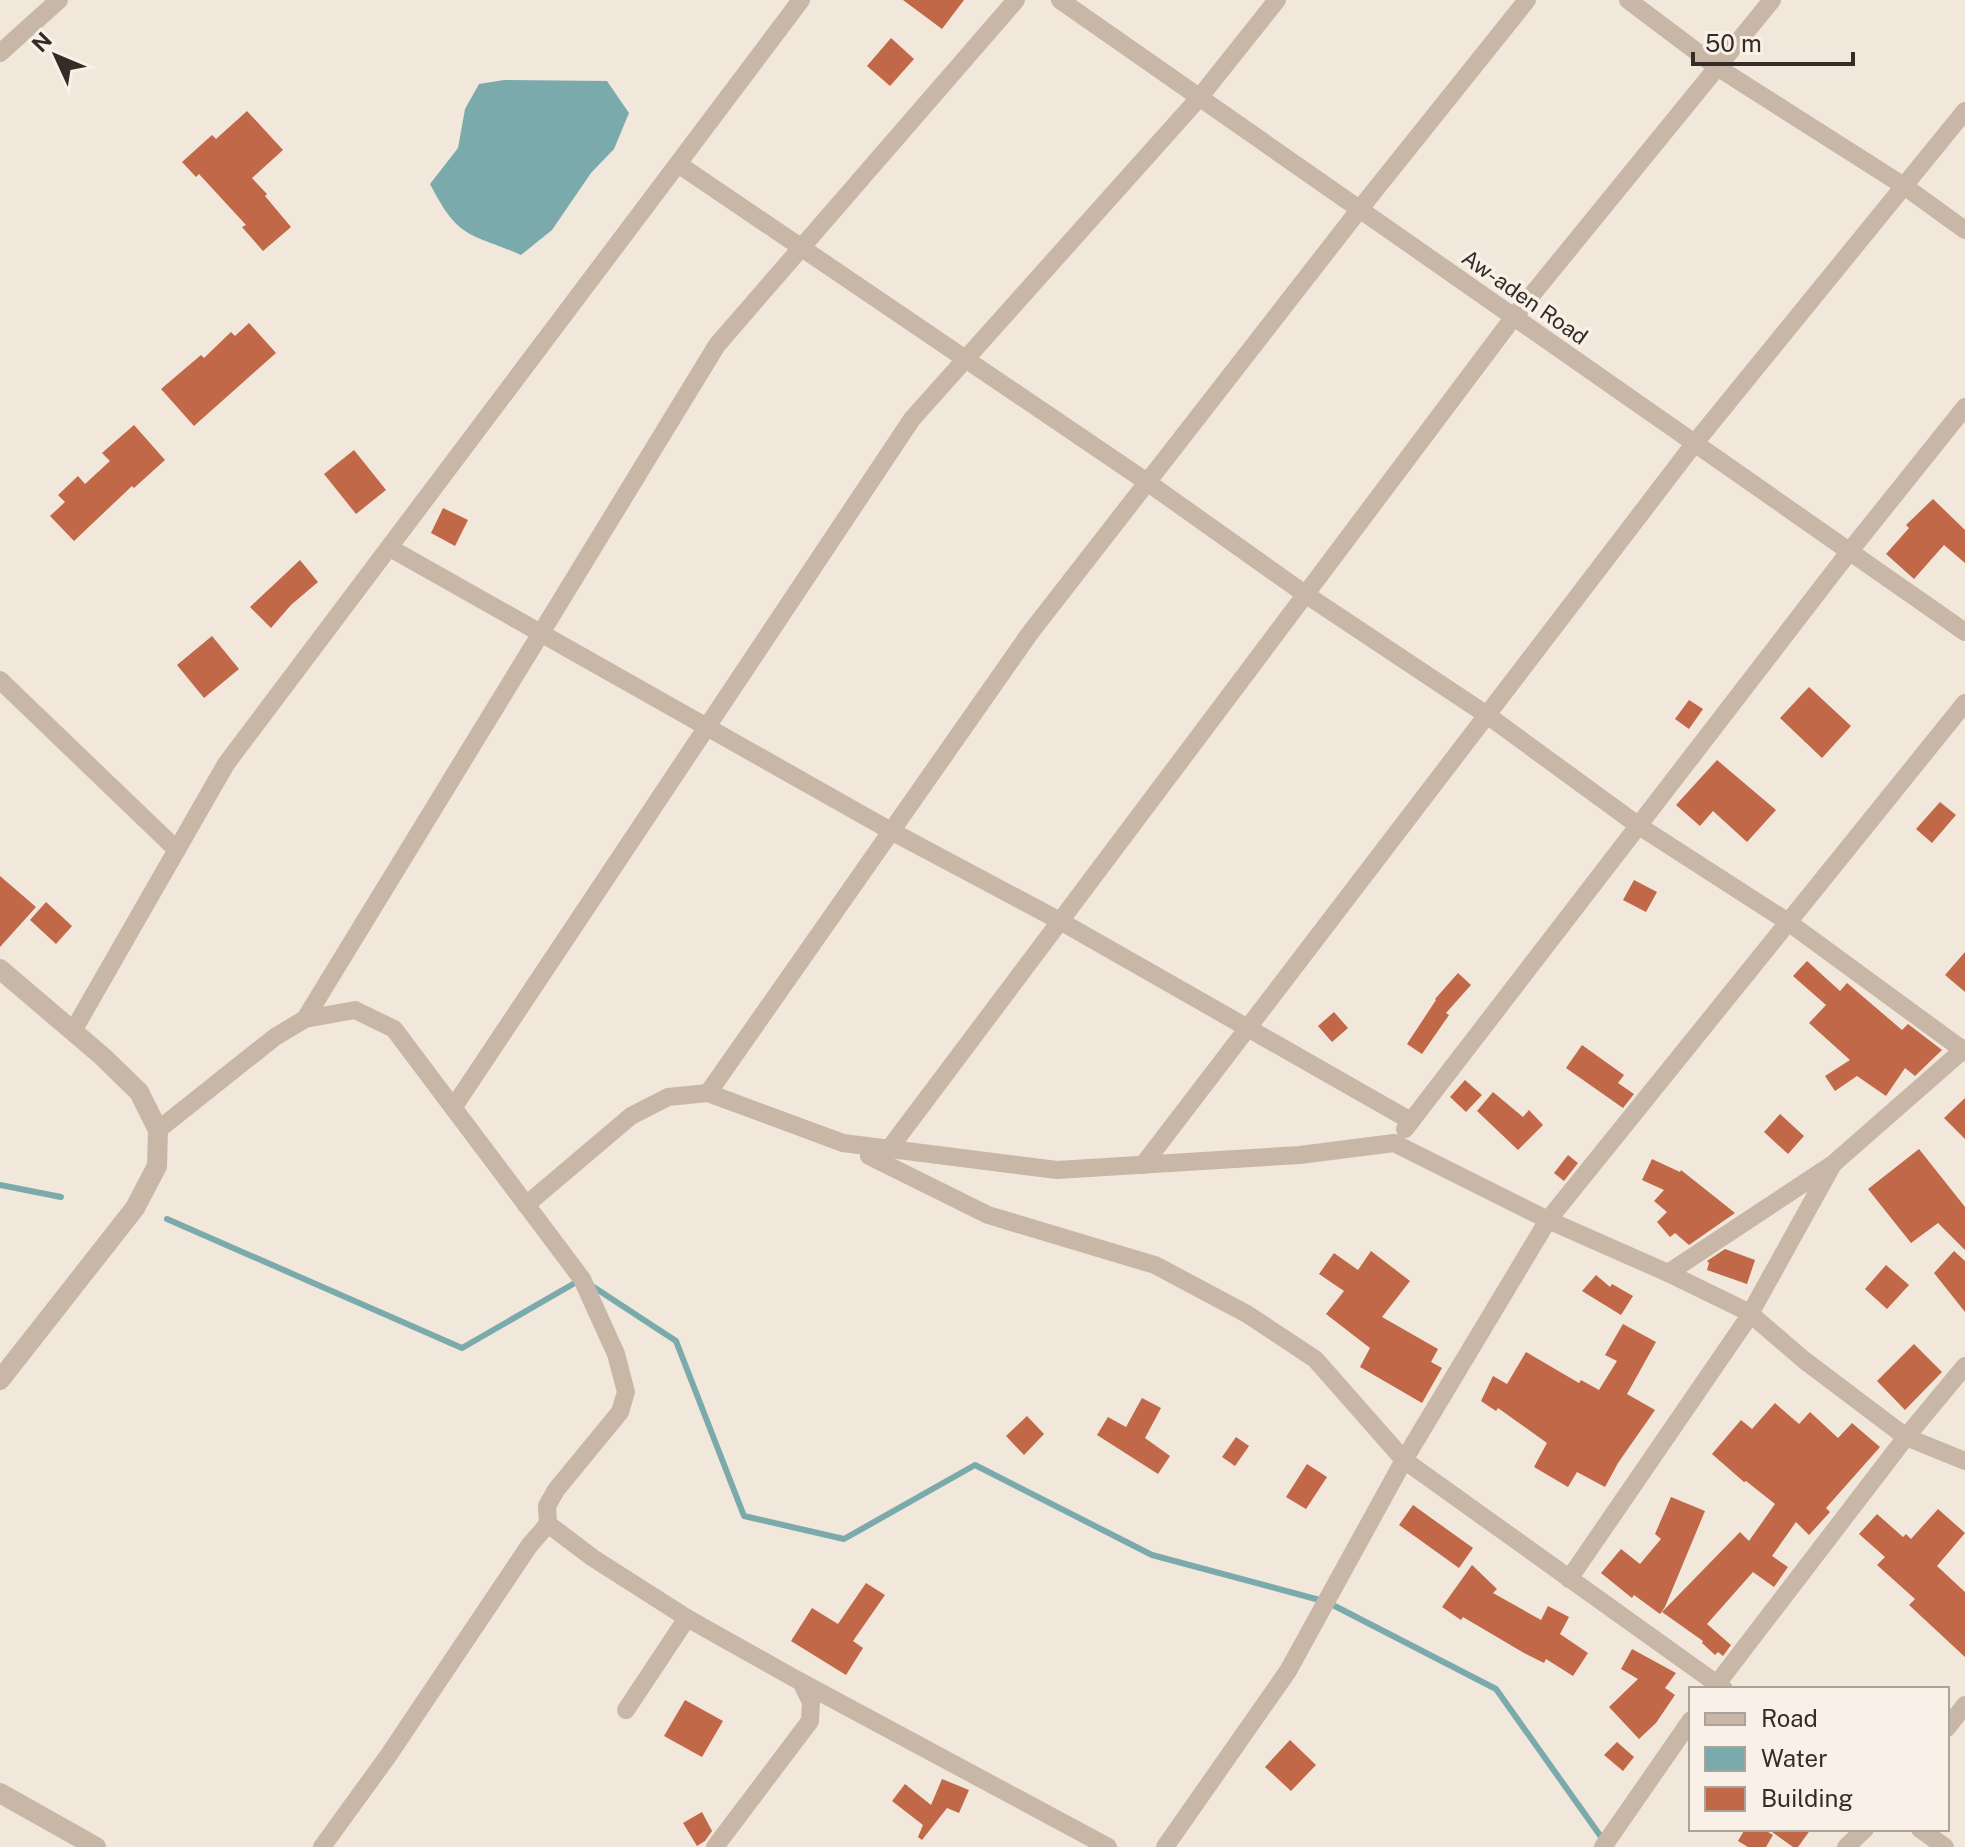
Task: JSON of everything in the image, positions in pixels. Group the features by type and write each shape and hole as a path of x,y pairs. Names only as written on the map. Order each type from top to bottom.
{"street":[{"path":"0,53 59,0"},
{"path":"73,1031 226,764 801,0"},
{"path":"305,1019 717,345 1016,0"},
{"name":"Aw-aden Road","path":"1060,0 1965,632"},
{"path":"453,1108 912,419 1199,98 1277,0"},
{"path":"708,1093 1030,633 1359,210 1527,0"},
{"path":"1628,0 1717,67 1904,186 1965,230"},
{"path":"885,1155 1513,318 1772,0"},
{"path":"1143,1165 1694,444 1965,111"},
{"path":"678,164 1147,482 1305,594 1487,715 1639,826 1788,922 1964,1050 1833,1164 1668,1273"},
{"path":"1394,1143 1849,552 1965,407"},
{"path":"390,548 891,831 1060,921 1411,1121"},
{"path":"0,680 177,850"},
{"path":"1165,1847 1288,1671 1404,1460 1548,1220 1965,703"},
{"path":"0,969 139,1092 158,1130 157,1166 135,1208 0,1380"},
{"path":"158,1130 275,1037 305,1019 355,1010 394,1029 582,1279 616,1354 626,1392 620,1412 556,1490 547,1506 548,1524 529,1546 388,1756 322,1847"},
{"path":"526,1205 631,1116 668,1097 708,1093 843,1143 885,1155 1057,1170 1300,1155 1394,1143 1548,1220 1748,1312 1804,1360 1906,1437 1965,1461"},
{"path":"885,1155 988,1215 1155,1265 1247,1314 1315,1359 1404,1460 1718,1687 1906,1437 1965,1366"},
{"path":"1569,1579 1746,1321 1748,1312 1833,1164"},
{"path":"548,1524 593,1558 687,1618 1108,1847"},
{"path":"626,1710 687,1618"},
{"path":"715,1847 810,1721 811,1702 801,1682"},
{"path":"1949,1725 1965,1705"},
{"path":"1603,1847 1689,1723"},
{"path":"0,1793 96,1847"},
{"path":"1846,1847 1863,1831"},
{"path":"1923,1831 1945,1847"}],"water":[{"path":"504,80 607,81 629,113 614,149 591,173 552,230 521,255 466,232 449,215 430,184 458,148 465,109 479,84"}],"building":[{"path":"903,0 964,0 942,29"},
{"path":"891,38 914,59 890,86 867,66"},
{"path":"247,111 283,150 252,178 291,227 263,251 242,227 246,225 199,174 196,177 182,162 212,135 216,139"},
{"path":"249,323 276,353 194,426 161,389 201,355 204,358 231,332 235,336"},
{"path":"134,425 165,460 134,488 132,486 74,541 50,516 65,502 58,495 78,476 85,484 110,461 102,453"},
{"path":"354,450 386,490 356,514 324,474"},
{"path":"1933,499 1965,530 1965,563 1944,545 1914,579 1886,554 1909,528 1906,525"},
{"path":"443,508 468,520 455,546 431,533"},
{"path":"300,560 318,582 291,605 271,628 250,607"},
{"path":"212,636 239,669 204,698 177,665"},
{"path":"1809,687 1851,726 1822,758 1780,718"},
{"path":"1689,700 1703,709 1689,729 1675,719"},
{"path":"1717,760 1776,810 1747,842 1713,811 1700,826 1676,805"},
{"path":"1940,802 1956,815 1932,843 1916,829"},
{"path":"0,876 36,907 0,947"},
{"path":"1634,880 1657,892 1646,912 1623,900"},
{"path":"46,902 72,926 56,944 30,920"},
{"path":"1965,952 1965,992 1945,975"},
{"path":"1807,961 1840,991 1847,983 1902,1030 1908,1024 1942,1050 1915,1076 1905,1068 1886,1096 1857,1076 1835,1091 1825,1076 1850,1060 1809,1023 1826,1005 1793,976"},
{"path":"1458,973 1471,985 1446,1013 1449,1015 1422,1054 1407,1044 1435,999"},
{"path":"1334,1012 1348,1028 1332,1042 1318,1026"},
{"path":"1582,1045 1624,1075 1618,1083 1634,1094 1623,1108 1566,1068"},
{"path":"1465,1080 1482,1095 1466,1112 1450,1097"},
{"path":"1493,1092 1523,1117 1529,1110 1543,1125 1518,1150 1477,1111"},
{"path":"1965,1098 1965,1139 1944,1118"},
{"path":"1780,1114 1804,1136 1788,1154 1764,1132"},
{"path":"1919,1149 1965,1207 1965,1250 1938,1223 1911,1243 1868,1189"},
{"path":"1568,1155 1578,1163 1564,1181 1554,1173"},
{"path":"1652,1159 1681,1170 1735,1213 1689,1245 1675,1233 1670,1237 1657,1222 1667,1212 1654,1201 1664,1190 1642,1180"},
{"path":"1725,1249 1755,1260 1747,1284 1707,1270 1707,1261"},
{"path":"1371,1251 1410,1281 1382,1317 1438,1349 1431,1362 1442,1368 1422,1403 1360,1367 1370,1348 1326,1314 1344,1291 1319,1274 1334,1253 1358,1270"},
{"path":"1954,1251 1965,1261 1965,1312 1934,1273"},
{"path":"1886,1265 1909,1285 1887,1309 1865,1289"},
{"path":"1596,1275 1610,1287 1612,1284 1633,1296 1621,1315 1582,1291"},
{"path":"1623,1324 1656,1342 1627,1394 1655,1410 1605,1487 1577,1472 1568,1487 1534,1467 1547,1443 1498,1408 1496,1411 1481,1401 1493,1376 1507,1384 1526,1352 1579,1383 1581,1380 1599,1390 1617,1361 1605,1355"},
{"path":"1914,1344 1942,1372 1905,1410 1877,1381"},
{"path":"1142,1398 1161,1408 1145,1438 1170,1456 1158,1474 1097,1435 1108,1417 1126,1427"},
{"path":"1775,1403 1799,1424 1810,1412 1838,1438 1852,1423 1880,1447 1826,1508 1830,1512 1809,1535 1796,1522 1772,1556 1788,1567 1774,1587 1753,1572 1707,1624 1731,1645 1723,1656 1718,1652 1715,1655 1703,1641 1662,1612 1740,1532 1749,1541 1775,1504 1712,1454 1741,1420 1752,1429"},
{"path":"1027,1416 1044,1434 1024,1455 1006,1436"},
{"path":"1236,1437 1249,1446 1235,1466 1222,1457"},
{"path":"1307,1464 1327,1477 1306,1509 1286,1497"},
{"path":"1671,1497 1705,1511 1660,1614 1634,1595 1632,1598 1601,1573 1621,1549 1640,1564 1661,1539 1655,1534"},
{"path":"1413,1505 1473,1548 1459,1568 1399,1525"},
{"path":"1938,1509 1965,1533 1937,1566 1965,1592 1965,1657 1909,1605 1915,1599 1877,1565 1885,1557 1859,1534 1877,1514 1903,1537 1906,1534 1911,1539"},
{"path":"1472,1565 1497,1589 1493,1593 1541,1620 1548,1606 1569,1617 1560,1634 1588,1653 1573,1676 1546,1659 1544,1663 1524,1653 1463,1617 1461,1620 1442,1607"},
{"path":"866,1583 885,1595 853,1641 863,1648 846,1675 791,1641 812,1608 838,1624"},
{"path":"1632,1649 1676,1673 1665,1688 1675,1695 1656,1723 1639,1739 1609,1707 1638,1679 1621,1669"},
{"path":"685,1700 723,1721 702,1757 664,1736"},
{"path":"1290,1740 1316,1765 1291,1791 1265,1767"},
{"path":"1617,1742 1634,1757 1623,1771 1604,1755"},
{"path":"942,1779 969,1790 959,1813 947,1808 922,1840 918,1837 923,1825 892,1801 905,1784 931,1805"},
{"path":"702,1812 712,1831 697,1846 683,1823"},
{"path":"1744,1831 1766,1831 1773,1835 1766,1847 1748,1847 1738,1841"},
{"path":"1771,1831 1810,1831 1798,1847 1793,1847"}],"waterway":[{"path":"0,1185 61,1197"},
{"path":"167,1219 462,1348 580,1280"},
{"path":"589,1284 676,1341 744,1516 844,1539 975,1465 1152,1555 1327,1602 1496,1689 1604,1841"}]}
